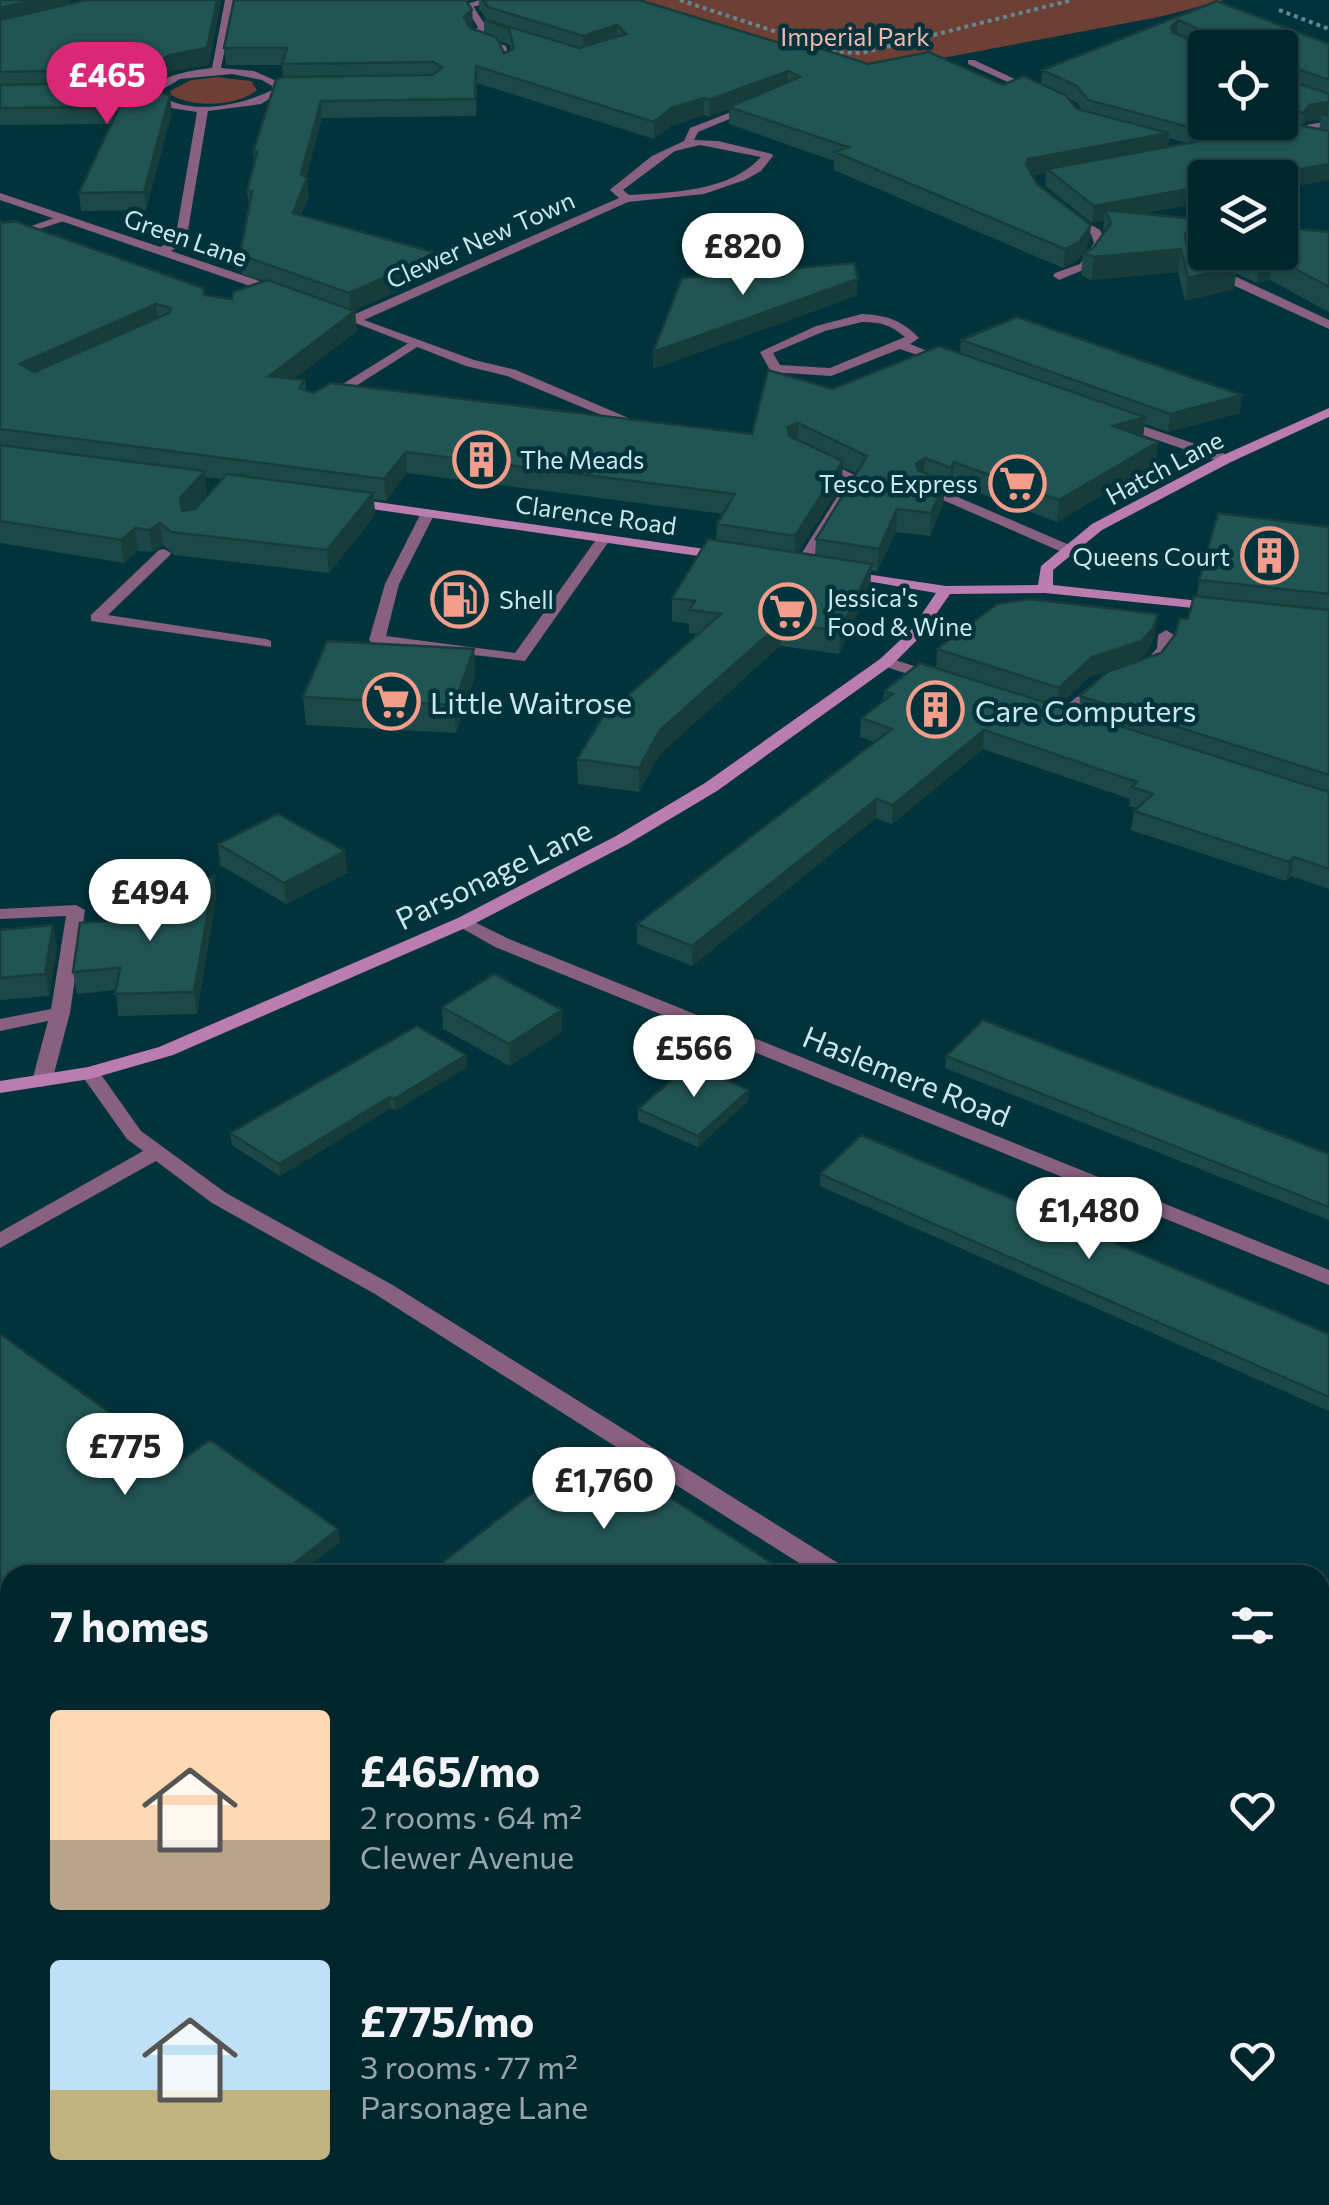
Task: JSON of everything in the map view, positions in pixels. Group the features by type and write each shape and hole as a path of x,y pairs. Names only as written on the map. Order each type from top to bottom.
{"street":[{"path":"216,72 230,0"},
{"path":"454,0 468,5 495,0"},
{"path":"468,5 483,28 516,38"},
{"path":"483,28 473,34 476,40 502,48 508,64"},
{"path":"971,62 1054,99"},
{"path":"133,92 152,92 167,80 216,72 258,74 277,87 296,87"},
{"path":"152,92 164,103 203,109 258,102 270,97 277,87"},
{"path":"689,140 694,130 758,106"},
{"path":"160,252 180,242 203,109"},
{"path":"1308,136 1311,127 1329,124"},
{"path":"1298,135 1324,140"},
{"name":"Clewer New Town","path":"353,320 626,199 691,194 759,170 768,156 689,140 659,154 616,190 626,199"},
{"name":"Green Lane","path":"0,196 289,296"},
{"path":"1052,204 1096,232 1100,244 1084,266 1059,276"},
{"path":"8,236 63,218"},
{"path":"1211,270 1329,324"},
{"path":"243,300 272,290"},
{"path":"337,314 470,364 511,373 660,434"},
{"path":"900,346 913,338 904,326 870,318 835,323 766,352 776,369 832,372 900,346 954,364"},
{"path":"311,407 416,344"},
{"name":"Hatch Lane","path":"1045,589 1046,569 1097,527 1329,412"},
{"path":"1099,415 1226,460"},
{"path":"811,459 855,479 792,566 817,570"},
{"path":"925,487 1067,549"},
{"name":"Clarence Road","path":"337,500 736,557"},
{"path":"428,513 392,584 377,640 519,658 605,537"},
{"path":"164,553 96,618 266,644"},
{"path":"834,572 946,590 1045,589 1236,610"},
{"name":"Parsonage Lane","path":"0,1088 90,1073 166,1051 464,922 622,840 711,787 886,662 916,633 946,590"},
{"path":"1134,673 1151,668 1165,650 1166,635"},
{"path":"886,662 949,682"},
{"path":"1062,717 1098,682 1116,678"},
{"path":"1043,711 1080,723"},
{"path":"0,914 76,910 60,1013 42,1081"},
{"name":"Haslemere Road","path":"464,922 502,944 1329,1278"},
{"path":"0,1025 60,1013"},
{"path":"90,1073 134,1136 219,1198 383,1289 821,1565"},
{"path":"0,1241 157,1152"}],"path":[{"path":"680,0 846,58"},
{"path":"837,52 862,53 1072,0"},
{"path":"1279,10 1329,28"},
{"path":"854,60 862,53"}],"green space":[{"name":"Imperial Park","path":"617,0 1224,0 1159,17 858,74"},
{"path":"217,77 251,81 257,90 238,100 215,104 171,95 170,91 191,80"}],"building":[{"path":"0,0 33,0 0,8"},
{"path":"86,0 217,0 207,48 170,55 146,69 0,72 0,20"},
{"path":"234,0 466,0 472,10 464,17 470,28 496,37 504,53 514,49 509,29 484,19 579,48 626,34 617,25 583,36 488,7 483,0 639,0 796,48 807,44 868,64 929,52 1003,85 1024,76 1065,95 1077,109 1169,133 1028,159 1026,164 1037,184 1091,225 1079,242 1065,249 835,152 848,147 729,107 800,77 788,71 709,100 671,108 654,122 476,66 475,99 321,101 301,174 307,178 293,213 433,252 418,263 349,293 240,255 252,191 247,191 257,152 253,152 276,80 433,75 442,67 433,62 282,64 287,48 224,48"},
{"path":"1217,1 1293,30 1201,30 1178,20 1171,27 1172,32 1188,39 1188,127 1088,100 1077,86 1042,70"},
{"path":"1298,32 1329,44 1329,80 1298,69"},
{"path":"146,82 160,93 170,95 144,192 79,193 119,107 0,108 0,85"},
{"path":"1298,83 1329,94 1329,102 1309,105 1304,113 1298,112"},
{"path":"1298,125 1329,131 1329,164 1298,170 1298,160 1188,160 1188,189 1094,206 1047,169 1206,140 1298,140"},
{"path":"1105,210 1188,218 1188,270 1221,270 1188,278 1181,249 1094,257 1083,253 1093,248 1111,223"},
{"path":"0,221 15,221 203,288 204,295 232,299 233,292 267,280 355,311 269,376 305,380 299,388 313,393 331,383 752,434 768,370 832,389 939,346 1145,417 1113,426 1158,442 1059,500 954,462 951,468 925,458 916,464 918,470 945,482 931,513 897,509 879,549 816,539 867,456 798,423 788,427 789,436 843,461 795,536 717,524 735,494 406,452 384,479 0,429","holes":["156,304 171,308 169,313 34,372 20,364"]},
{"path":"1298,229 1329,232 1329,287 1297,270"},
{"path":"854,263 858,279 653,352 682,278"},
{"path":"1017,317 1242,395 1170,414 961,340"},
{"path":"0,445 205,471 180,498 182,511 195,509 227,474 373,493 327,550 171,532 160,523 149,530 135,528 121,540 0,521"},
{"path":"1218,513 1329,527 1329,594 1199,580"},
{"path":"708,539 872,564 840,631 781,623 660,730 639,768 577,759 602,718 721,614 689,610 695,601 672,598"},
{"path":"1194,596 1329,610 1329,775 1080,696 1107,672 1161,653 1175,635 1180,618 1188,619"},
{"path":"1030,599 1158,614 1142,641 1092,657 1059,688 937,649 997,604"},
{"path":"327,641 474,649 454,705 303,697"},
{"path":"920,663 1329,792 1329,869 1294,857 1289,862 1134,811 1153,794 1132,787 1137,782 984,730 893,805 877,799 692,946 637,924 892,729 861,718 893,694 884,691"},
{"path":"278,814 345,851 284,883 218,844"},
{"path":"214,876 194,992 115,994 120,968 73,972 80,923 119,920"},
{"path":"53,925 45,974 0,978 0,930"},
{"path":"494,974 562,1010 509,1044 442,1007"},
{"path":"983,1020 1329,1154 1329,1207 946,1056"},
{"path":"417,1026 466,1055 279,1164 230,1133"},
{"path":"690,1064 749,1090 698,1136 638,1109"},
{"path":"861,1135 1329,1334 1329,1397 820,1174"},
{"path":"0,1334 179,1462 210,1440 338,1529 293,1565 0,1565"},
{"path":"592,1447 775,1565 447,1565 443,1562"}],"place":[{"name":"The Meads","path":"481,459"},
{"name":"Tesco Express","path":"1017,483"},
{"name":"Queens Court","path":"1269,556"},
{"name":"Shell","path":"460,599"},
{"name":"Jessica's Food & Wine","path":"788,611"},
{"name":"Little Waitrose","path":"391,701"},
{"name":"Care Computers","path":"936,709"}]}
